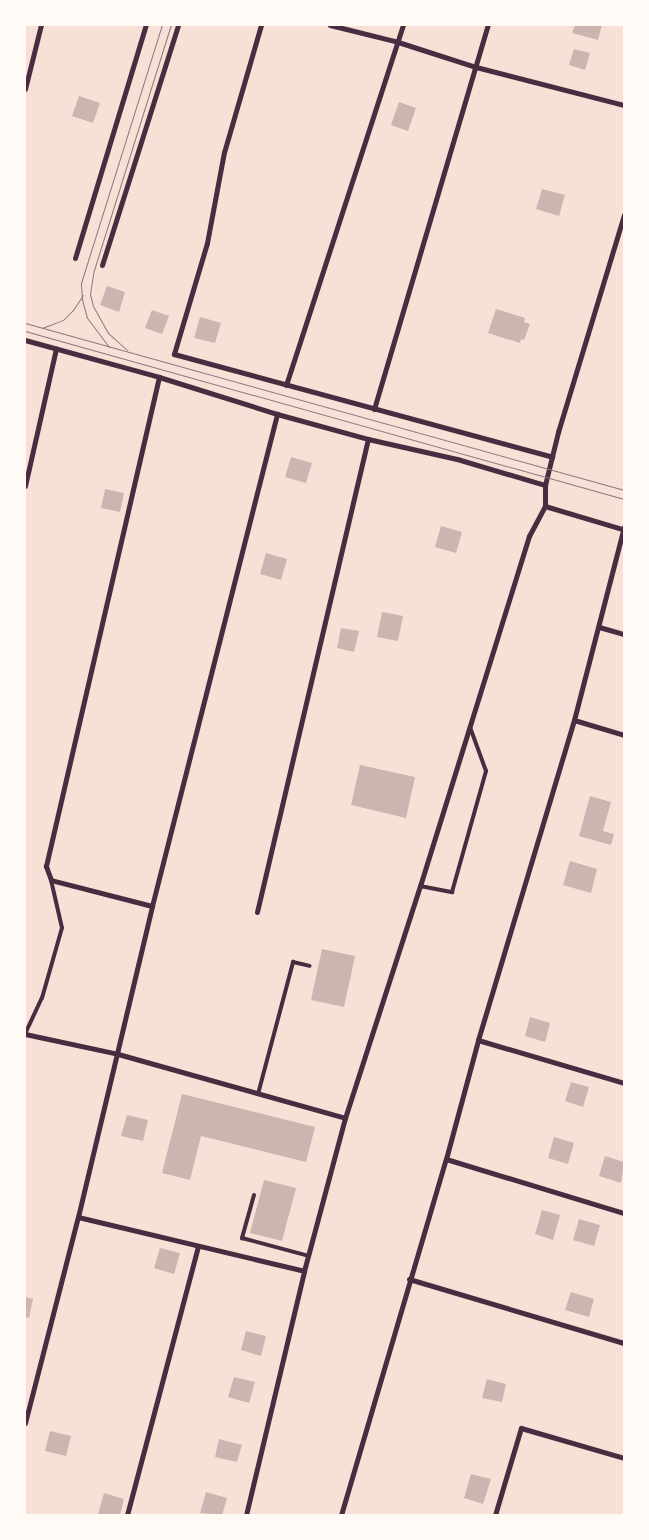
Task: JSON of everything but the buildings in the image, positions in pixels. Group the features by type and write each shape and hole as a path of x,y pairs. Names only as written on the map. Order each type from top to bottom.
{"street":[{"path":"25,89 41,25"},
{"path":"75,258 146,25"},
{"path":"102,265 178,25"},
{"path":"261,25 224,152 207,243 174,354 552,457"},
{"path":"330,25 398,42 476,67 624,105"},
{"path":"286,385 403,25"},
{"path":"374,409 488,25"},
{"path":"246,1515 304,1272 345,1118 420,886 528,536 545,506 546,485 552,457 624,216"},
{"path":"25,340 159,377 277,414 368,439 457,459 546,485"},
{"path":"25,486 56,348"},
{"path":"152,906 51,880 46,866 159,377"},
{"path":"25,1423 78,1217 152,906 277,414"},
{"path":"257,912 368,439"},
{"path":"341,1515 409,1279 446,1159 478,1040 574,720 623,528 545,506"},
{"path":"599,627 624,634"},
{"path":"574,720 624,735"},
{"path":"25,1034 118,1054 345,1118"},
{"path":"478,1040 624,1084"},
{"path":"446,1159 624,1214"},
{"path":"78,1217 304,1272"},
{"path":"127,1515 198,1246"},
{"path":"409,1279 624,1343"},
{"path":"496,1515 521,1428 624,1458"}],"lane":[{"path":"420,886 452,892 486,771 469,725"},
{"path":"25,1034 42,998 62,928 51,880"},
{"path":"258,1094 293,962 310,966"},
{"path":"254,1195 242,1238 308,1256"}],"tram line":[{"path":"109,347 87,318 82,299 81,283 162,25"},
{"path":"127,350 108,333 93,306 90,294 94,270 171,25"},
{"path":"42,328 63,320 73,310 83,295"},
{"path":"25,323 624,490"},
{"path":"25,331 624,499"}]}
